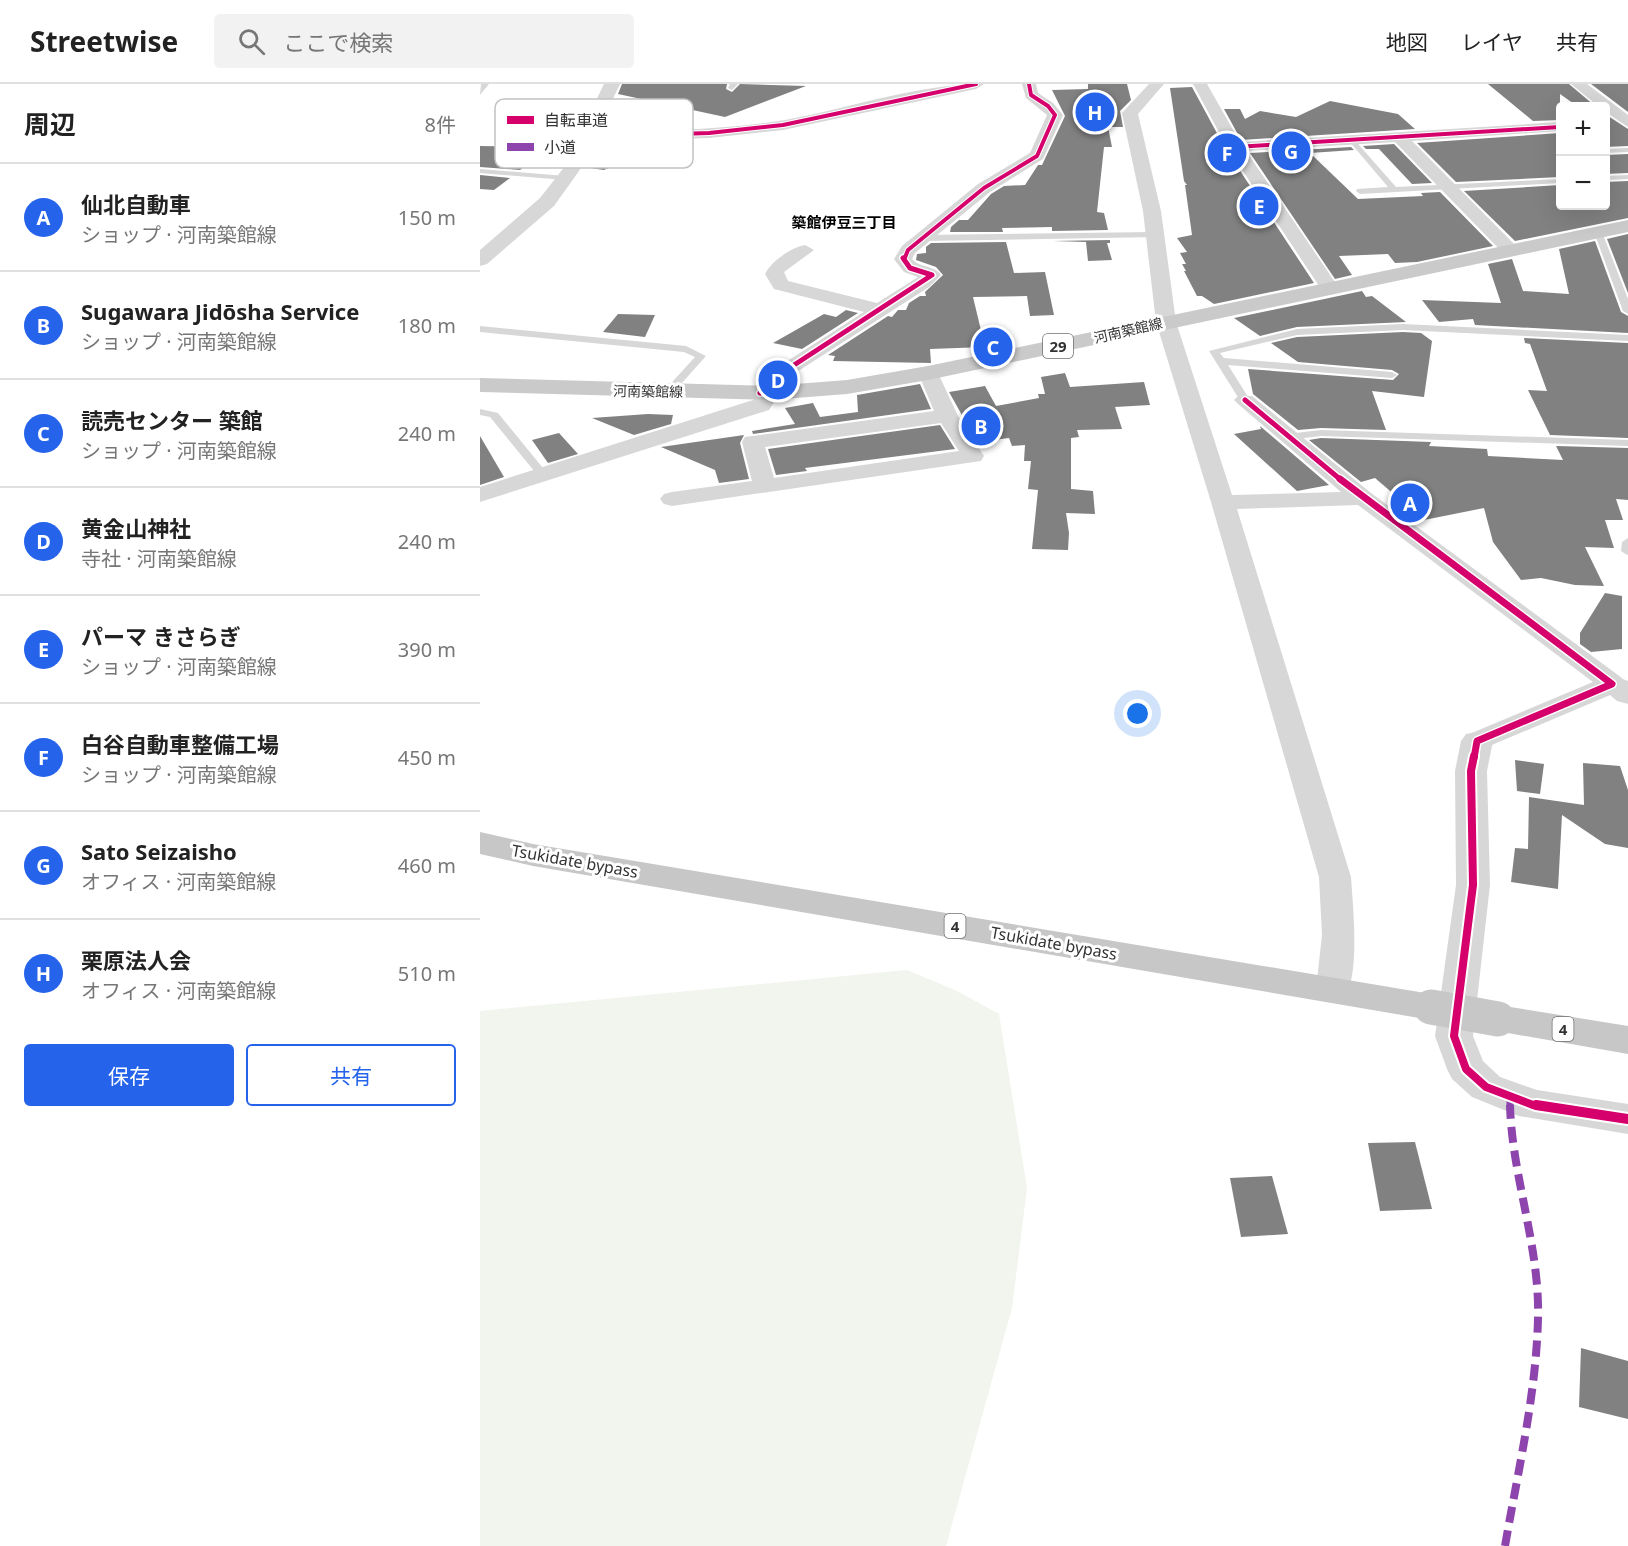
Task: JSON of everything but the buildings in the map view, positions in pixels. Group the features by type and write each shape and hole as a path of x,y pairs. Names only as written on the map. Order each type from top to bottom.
{"highway":[{"name":"Tsukidate bypass","path":"480,843 533,855 1628,1040"}],"main road":[{"name":"河南築館線","path":"480,385 765,393 847,387 928,373 1628,225"}],"street":[{"path":"605,99 612,84"},
{"path":"693,134 739,132 786,124 934,90 976,84"},
{"path":"480,495 761,405 768,382 932,275 909,268 903,259 908,250 984,188 1037,156 1055,115 1048,106 1031,95 1029,84"},
{"path":"1157,84 1130,113 1155,235 1166,322 1223,502 1335,877 1338,935 1333,989"},
{"path":"1200,84 1235,147 1330,288"},
{"path":"1578,84 1628,122"},
{"path":"1610,124 1628,122"},
{"path":"1235,147 1556,127"},
{"path":"1398,136 1510,250"},
{"path":"480,260 547,202 570,168"},
{"path":"806,250 777,269 774,274 781,285 881,310"},
{"path":"672,499 973,456 947,416 928,373"},
{"path":"1245,400 1363,498 1620,689"},
{"path":"765,487 753,442 947,416"},
{"path":"1223,502 1363,498"},
{"path":"1620,689 1477,741 1471,771 1473,885 1454,1036 1466,1069 1486,1087 1533,1106 1628,1119"}],"lane":[{"path":"480,93 485,84"},
{"path":"1352,140 1394,189"},
{"path":"1610,151 1628,150"},
{"path":"480,171 565,178"},
{"path":"1610,178 1628,177"},
{"path":"1360,192 1556,181"},
{"path":"1598,232 1628,311"},
{"path":"923,238 1155,235"},
{"path":"1245,400 1214,351 1297,332 1422,327 1628,338"},
{"path":"480,329 686,349 701,356 669,391"},
{"path":"1219,361 1392,375"},
{"path":"480,412 494,415 543,475"},
{"path":"1287,437 1321,433 1628,443"},
{"path":"1627,551 1628,542"}],"shaded area":[{"path":"907,970 957,991 999,1014 1027,1188 1012,1308 946,1546 480,1546 480,1011"}],"marked path":[{"path":"1505,1546 1529,1405 1538,1318 1529,1220 1511,1134 1510,1096"}],"cycle path":[{"path":"693,134 783,125 976,84"},
{"path":"760,393 768,382 932,275 910,268 903,259 908,250 984,188 1037,156 1055,115 1048,106 1031,95 1029,84"},
{"path":"1235,147 1556,127"},
{"path":"1245,400 1363,498 1612,684 1477,741 1471,771 1473,885 1454,1036 1466,1069 1486,1087 1533,1105 1628,1119"}],"place":[{"name":"栗原法人会","path":"1095,112"},
{"name":"Sato Seizaisho","path":"1291,151"},
{"name":"白谷自動車整備工場","path":"1227,153"},
{"name":"パーマ きさらぎ","path":"1259,206"},
{"name":"読売センター 築館","path":"993,347"},
{"name":"黄金山神社","path":"778,380"},
{"name":"Sugawara Jidōsha Service","path":"981,426"},
{"name":"仙北自動車","path":"1410,503"}],"district":[{"name":"築館伊豆三丁目","path":"844,222"}]}
